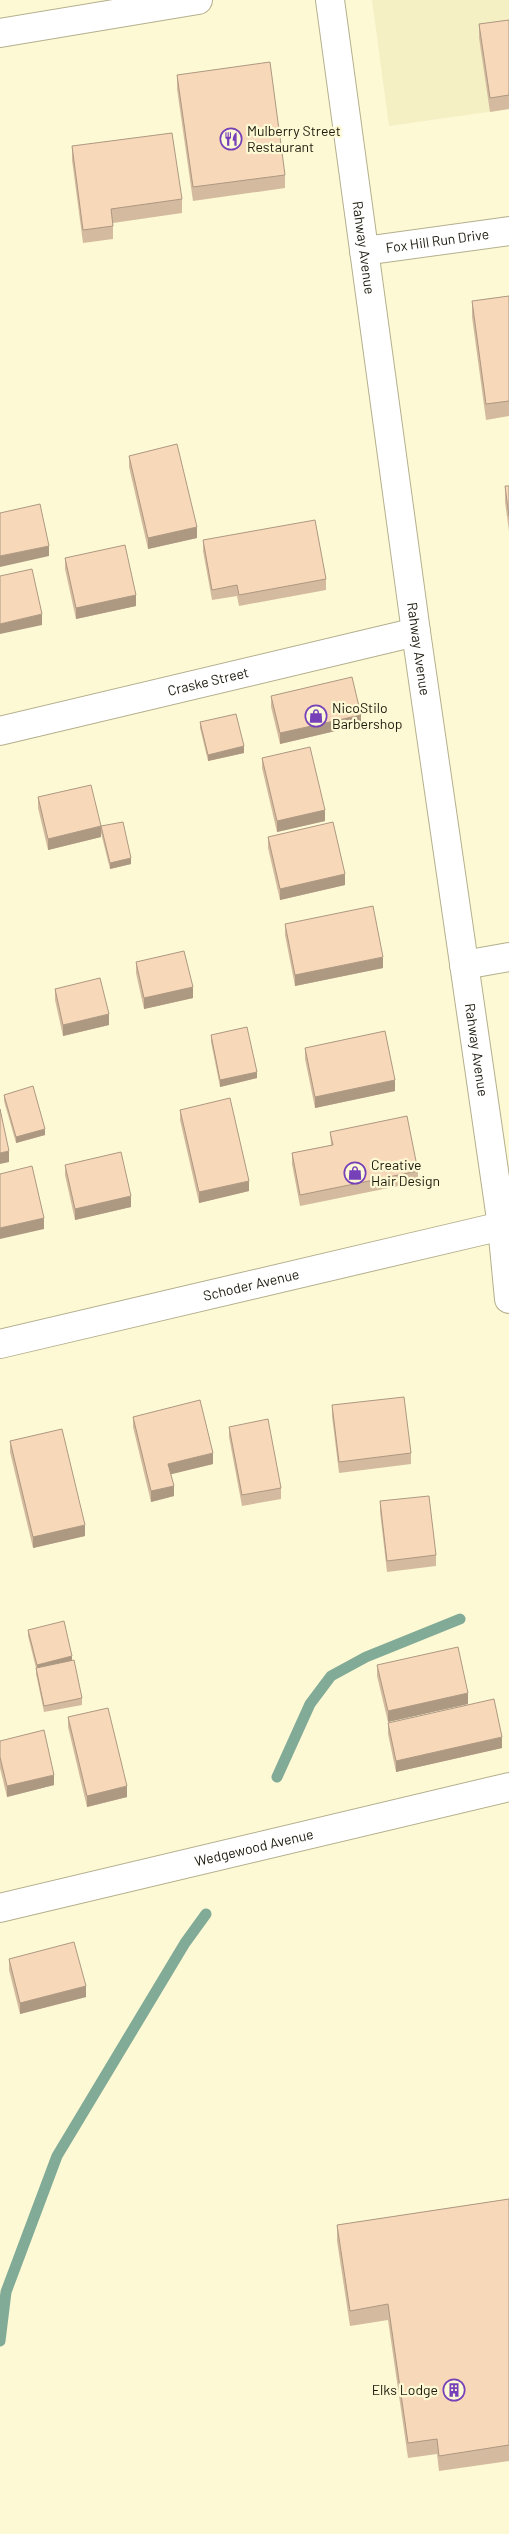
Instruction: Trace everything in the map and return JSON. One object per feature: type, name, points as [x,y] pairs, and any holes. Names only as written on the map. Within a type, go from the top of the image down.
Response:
[{"type":"street","points":[[0,33],[198,0]]},
{"type":"street","name":"Rahway Avenue","points":[[330,0],[416,632],[502,1226],[509,1299]]},
{"type":"street","name":"Fox Hill Run Drive","points":[[364,251],[509,230]]},
{"type":"street","name":"Craske Street","points":[[0,731],[416,632]]},
{"type":"street","points":[[464,965],[509,957]]},
{"type":"street","name":"Schoder Avenue","points":[[0,1344],[502,1226]]},
{"type":"street","name":"Wedgewood Avenue","points":[[0,1908],[509,1787]]},
{"type":"shaded area","points":[[372,0],[509,0],[509,109],[389,126]]},
{"type":"building","points":[[509,20],[509,95],[490,98],[479,24]]},
{"type":"building","name":"Mulberry Street Restaurant","points":[[270,62],[285,175],[193,187],[177,75]]},
{"type":"building","points":[[172,133],[182,199],[111,209],[113,226],[83,230],[72,146]]},
{"type":"building","points":[[509,296],[509,401],[486,404],[472,301]]},
{"type":"building","points":[[177,444],[197,527],[148,538],[129,456]]},
{"type":"building","points":[[505,486],[509,486],[509,516]]},
{"type":"building","points":[[40,504],[49,546],[0,556],[0,513]]},
{"type":"building","points":[[315,520],[326,579],[239,595],[237,585],[212,590],[203,540]]},
{"type":"building","points":[[125,545],[136,595],[76,608],[65,558]]},
{"type":"building","points":[[32,569],[42,614],[0,624],[0,576]]},
{"type":"building","name":"NicoStilo Barbershop","points":[[352,677],[361,715],[280,733],[271,696]]},
{"type":"building","points":[[236,714],[244,746],[208,755],[200,722]]},
{"type":"building","points":[[310,747],[325,810],[277,821],[262,758]]},
{"type":"building","points":[[91,785],[101,826],[48,839],[38,797]]},
{"type":"building","points":[[123,822],[131,858],[110,863],[101,826]]},
{"type":"building","points":[[333,822],[345,874],[280,889],[268,837]]},
{"type":"building","points":[[373,906],[383,957],[295,975],[285,924]]},
{"type":"building","points":[[184,951],[193,987],[144,998],[136,962]]},
{"type":"building","points":[[100,978],[109,1014],[63,1025],[55,989]]},
{"type":"building","points":[[247,1027],[257,1072],[220,1080],[211,1035]]},
{"type":"building","points":[[385,1031],[395,1080],[315,1097],[305,1048]]},
{"type":"building","points":[[33,1086],[45,1129],[16,1137],[4,1095]]},
{"type":"building","points":[[230,1098],[249,1181],[199,1192],[180,1110]]},
{"type":"building","points":[[0,1109],[9,1151],[0,1153]]},
{"type":"building","name":"Creative Hair Design","points":[[407,1116],[418,1171],[300,1195],[292,1153],[333,1145],[330,1132]]},
{"type":"building","points":[[121,1152],[131,1196],[75,1209],[65,1165]]},
{"type":"building","points":[[32,1166],[44,1218],[0,1228],[0,1174]]},
{"type":"building","points":[[404,1397],[411,1453],[339,1462],[332,1405]]},
{"type":"building","points":[[200,1400],[213,1453],[168,1464],[174,1486],[151,1491],[133,1417]]},
{"type":"building","points":[[268,1419],[281,1488],[242,1495],[229,1427]]},
{"type":"building","points":[[62,1429],[85,1525],[33,1537],[10,1441]]},
{"type":"building","points":[[429,1496],[436,1555],[387,1561],[380,1501]]},
{"type":"building","points":[[64,1621],[72,1656],[37,1665],[28,1630]]},
{"type":"building","points":[[458,1647],[468,1693],[388,1711],[377,1665]]},
{"type":"building","points":[[74,1660],[82,1698],[44,1706],[36,1668]]},
{"type":"building","points":[[494,1699],[502,1737],[396,1761],[388,1723]]},
{"type":"building","points":[[108,1708],[127,1786],[87,1796],[68,1717]]},
{"type":"building","points":[[44,1730],[54,1775],[7,1786],[0,1757],[0,1741]]},
{"type":"building","points":[[74,1942],[86,1986],[20,2003],[9,1959]]},
{"type":"building","name":"Elks Lodge","points":[[509,2199],[509,2445],[439,2456],[437,2439],[408,2443],[388,2304],[350,2311],[337,2225]]},
{"type":"waterway","points":[[277,1777],[310,1704],[331,1676],[366,1657],[460,1619]]},
{"type":"waterway","points":[[0,2341],[6,2292],[57,2156],[185,1943],[206,1914]]},
{"type":"place","name":"Mulberry Street Restaurant","points":[[231,139]]},
{"type":"place","name":"NicoStilo Barbershop","points":[[316,716]]},
{"type":"place","name":"Creative Hair Design","points":[[355,1173]]},
{"type":"place","name":"Elks Lodge","points":[[454,2390]]}]
